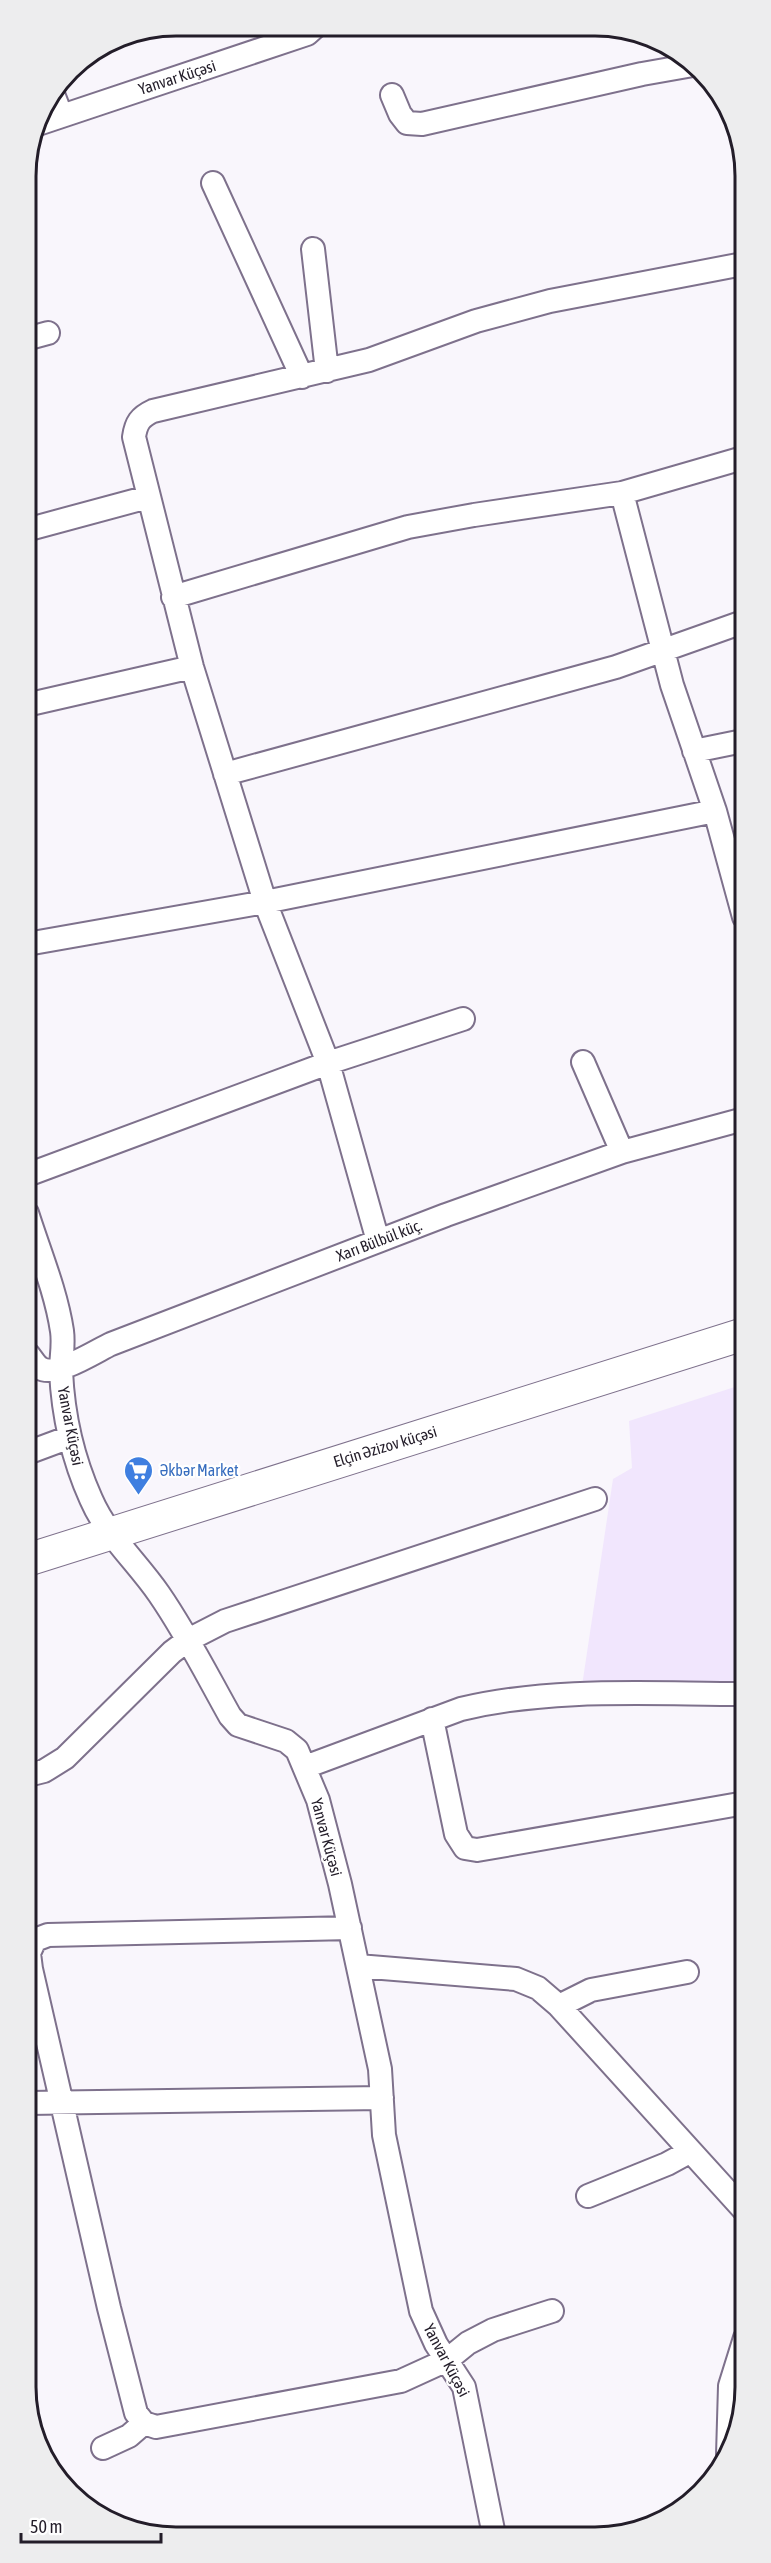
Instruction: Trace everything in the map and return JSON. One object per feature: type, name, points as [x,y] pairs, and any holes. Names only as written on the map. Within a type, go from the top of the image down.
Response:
[{"type":"street","name":"Yanvar Küçəsi","points":[[57,105],[300,36]]},
{"type":"street","points":[[392,95],[400,114],[407,123],[422,124],[682,67]]},
{"type":"street","points":[[213,183],[302,377]]},
{"type":"street","points":[[314,249],[327,371]]},
{"type":"street","points":[[378,1241],[328,1063],[265,902],[192,667],[134,437],[136,425],[142,416],[153,411],[369,360],[476,321],[550,301],[735,266]]},
{"type":"street","points":[[36,336],[48,333]]},
{"type":"street","points":[[173,597],[408,527],[474,515],[622,494],[735,460]]},
{"type":"street","points":[[622,494],[672,685],[715,811],[735,883]]},
{"type":"street","points":[[36,527],[148,497]]},
{"type":"street","points":[[225,774],[616,666],[735,625]]},
{"type":"street","points":[[36,703],[192,667]]},
{"type":"street","points":[[694,751],[735,743]]},
{"type":"street","points":[[36,942],[265,902],[715,811]]},
{"type":"street","points":[[36,1172],[328,1063],[463,1019]]},
{"type":"street","points":[[583,1062],[622,1152]]},
{"type":"street","name":"Xarı Bülbül küç.","points":[[61,1369],[111,1344],[378,1241],[622,1152],[735,1121]]},
{"type":"street","name":"Yanvar Küçəsi","points":[[36,1241],[58,1310],[63,1348],[61,1369],[70,1437],[91,1500],[109,1533],[159,1594],[188,1640],[230,1716],[238,1725],[286,1741],[297,1750],[318,1800],[350,1928],[380,2069],[384,2135],[421,2311],[429,2332],[460,2380],[469,2403],[492,2527]]},
{"type":"street","name":"Elçin Əzizov küçəsi","points":[[36,1557],[735,1337]]},
{"type":"street","points":[[36,1363],[40,1368],[61,1369]]},
{"type":"street","points":[[36,1450],[70,1437]]},
{"type":"street","points":[[36,1773],[44,1771],[65,1758],[172,1652],[188,1640],[225,1621],[595,1499]]},
{"type":"street","points":[[306,1767],[432,1719],[478,1705],[537,1695],[735,1694]]},
{"type":"street","points":[[432,1719],[456,1834],[465,1848],[477,1850],[735,1805]]},
{"type":"street","points":[[36,1940],[48,1935],[350,1928]]},
{"type":"street","points":[[358,1966],[516,1979],[538,1988],[559,2006],[735,2200]]},
{"type":"street","points":[[559,2006],[591,1990],[687,1972]]},
{"type":"street","points":[[36,1990],[125,2371],[136,2413],[144,2423],[156,2427],[401,2381],[447,2361],[468,2343],[493,2330],[552,2311]]},
{"type":"street","points":[[36,2103],[382,2098]]},
{"type":"street","points":[[588,2196],[667,2164],[689,2152]]},
{"type":"street","points":[[729,2429],[730,2386],[735,2370]]},
{"type":"street","points":[[103,2448],[129,2436],[144,2423]]},
{"type":"shaded area","points":[[735,1387],[735,1689],[582,1686],[613,1479],[632,1468],[629,1421]]},
{"type":"place","name":"Əkbər Market","points":[[139,1496]]}]
